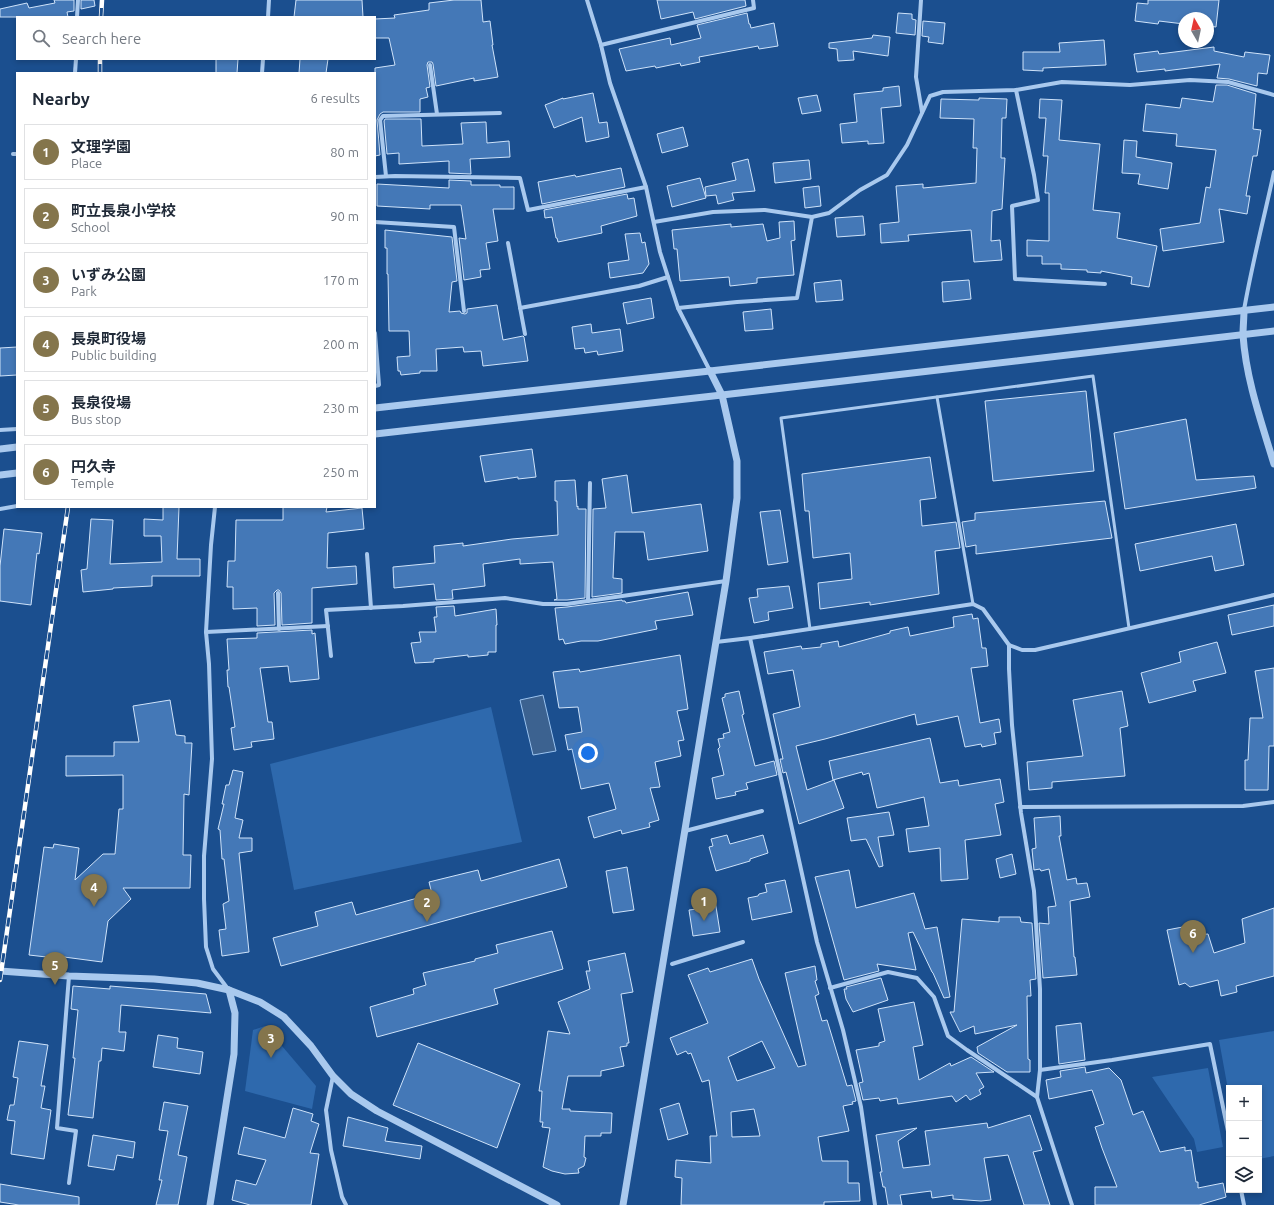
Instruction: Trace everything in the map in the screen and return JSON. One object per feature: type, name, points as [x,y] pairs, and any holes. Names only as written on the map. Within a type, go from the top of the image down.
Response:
[{"type":"street","points":[[77,16],[78,0]]},
{"type":"street","points":[[268,16],[269,0]]},
{"type":"street","points":[[587,0],[602,46],[610,83],[646,187],[660,252],[678,308],[722,396],[737,461],[737,498],[726,581],[623,1205]]},
{"type":"street","points":[[602,46],[754,8],[753,0]]},
{"type":"street","points":[[921,0],[916,77],[922,113]]},
{"type":"street","points":[[75,72],[76,60]]},
{"type":"street","points":[[262,72],[263,60]]},
{"type":"street","points":[[430,65],[437,114]]},
{"type":"street","points":[[654,222],[713,212],[765,210],[812,217],[828,213],[860,190],[887,174],[907,145],[930,96],[942,92],[1016,90],[1062,82],[1130,85],[1190,80],[1228,82],[1274,95]]},
{"type":"street","points":[[1016,90],[1038,200],[1012,206],[1015,279],[1105,284]]},
{"type":"street","points":[[386,176],[380,120],[384,116],[500,113]]},
{"type":"street","points":[[1274,172],[1265,217],[1250,274],[1244,310],[1243,334],[1254,398],[1274,464]]},
{"type":"street","points":[[376,178],[394,176],[520,178],[528,210],[646,187]]},
{"type":"street","points":[[678,308],[797,298],[812,217]]},
{"type":"street","points":[[376,222],[454,227],[464,311]]},
{"type":"street","points":[[508,244],[525,334]]},
{"type":"street","points":[[520,308],[639,286],[668,277]]},
{"type":"street","points":[[376,408],[1274,307]]},
{"type":"street","points":[[376,434],[722,396],[1274,331]]},
{"type":"street","points":[[376,346],[379,385],[376,386]]},
{"type":"street","points":[[0,430],[16,428]]},
{"type":"street","points":[[0,448],[16,447]]},
{"type":"street","points":[[0,475],[16,473]]},
{"type":"street","points":[[588,601],[590,483]]},
{"type":"street","points":[[0,509],[16,506]]},
{"type":"street","points":[[210,1205],[234,1054],[235,1013],[229,990],[213,969],[206,947],[204,856],[212,759],[209,664],[206,632],[211,545],[215,508]]},
{"type":"street","points":[[367,554],[371,608]]},
{"type":"street","points":[[330,656],[326,610],[505,598],[543,604],[566,604],[726,581]]},
{"type":"street","points":[[278,593],[279,629]]},
{"type":"street","points":[[715,642],[973,604],[983,609],[1009,645],[1022,650],[1035,650],[1274,595]]},
{"type":"street","points":[[206,632],[328,626]]},
{"type":"street","points":[[750,638],[817,942],[843,1030],[861,1107],[875,1205]]},
{"type":"street","points":[[1009,645],[1012,725],[1020,807],[1034,891],[1040,989],[1040,1070],[1036,1097],[1072,1205]]},
{"type":"street","points":[[1020,807],[1243,806],[1274,802]]},
{"type":"street","points":[[685,831],[762,811]]},
{"type":"street","points":[[672,964],[742,942]]},
{"type":"street","points":[[0,972],[154,979],[197,983],[229,990],[260,1002],[284,1017],[310,1046],[333,1076],[351,1094],[378,1111],[557,1205]]},
{"type":"street","points":[[830,988],[888,972],[917,978],[934,997],[948,1036],[1036,1097]]},
{"type":"street","points":[[69,976],[56,1128],[76,1131],[69,1183]]},
{"type":"street","points":[[1040,1070],[1210,1044],[1226,1121]]},
{"type":"street","points":[[333,1076],[326,1110],[331,1150],[342,1197],[346,1205]]},
{"type":"street","points":[[1241,1193],[1244,1205]]},
{"type":"lane","points":[[810,629],[781,418],[1093,376],[1129,628]]},
{"type":"lane","points":[[937,397],[973,604]]},
{"type":"shaded area","points":[[543,695],[556,751],[533,755],[520,700]]},
{"type":"shaded area","points":[[491,707],[522,842],[294,890],[270,764]]},
{"type":"shaded area","points":[[265,1026],[316,1086],[312,1109],[245,1091],[253,1030]]},
{"type":"shaded area","points":[[1274,1031],[1274,1156],[1262,1158],[1262,1085],[1227,1085],[1219,1040]]},
{"type":"shaded area","points":[[1208,1068],[1223,1147],[1197,1152],[1194,1139],[1152,1077]]},
{"type":"building","points":[[54,0],[74,0],[74,11],[67,12],[68,16],[0,17],[0,9],[27,3],[29,8],[55,3]]},
{"type":"building","points":[[81,0],[94,0],[95,6],[81,9]]},
{"type":"building","points":[[296,0],[362,0],[363,16],[294,16]]},
{"type":"building","points":[[454,0],[481,0],[483,22],[490,21],[492,45],[498,77],[474,81],[474,78],[436,86],[433,64],[432,62],[428,62],[427,65],[430,87],[426,88],[428,97],[420,99],[420,112],[383,112],[380,114],[377,120],[380,155],[376,156],[375,68],[395,65],[389,38],[376,38],[376,19],[395,18],[394,15],[429,10],[429,3]]},
{"type":"building","points":[[657,0],[745,0],[746,6],[695,19],[693,12],[661,19]]},
{"type":"building","points":[[1148,0],[1219,0],[1216,27],[1214,27],[1214,12],[1178,12],[1178,23],[1159,21],[1158,24],[1135,21],[1137,3],[1148,4]]},
{"type":"building","points":[[747,13],[751,28],[774,23],[778,46],[759,49],[758,46],[699,57],[700,62],[681,66],[680,63],[656,68],[655,66],[626,71],[619,49],[670,38],[671,45],[701,38],[697,25]]},
{"type":"building","points":[[898,13],[912,14],[912,19],[916,20],[915,35],[896,33]]},
{"type":"building","points":[[923,21],[945,23],[943,44],[928,42],[929,37],[922,36]]},
{"type":"building","points":[[873,35],[890,37],[888,56],[853,51],[854,60],[838,61],[837,49],[829,48],[829,43],[872,38]]},
{"type":"building","points":[[1104,40],[1106,65],[1043,68],[1043,71],[1023,70],[1023,52],[1060,52],[1059,43]]},
{"type":"building","points":[[1214,48],[1214,51],[1244,57],[1245,52],[1270,55],[1267,74],[1258,73],[1257,86],[1229,79],[1217,78],[1220,64],[1165,71],[1165,69],[1137,72],[1134,54],[1158,51],[1159,54]]},
{"type":"building","points":[[216,60],[238,60],[237,72],[216,72]]},
{"type":"building","points":[[300,60],[328,60],[326,72],[299,72]]},
{"type":"building","points":[[1216,85],[1227,85],[1256,94],[1253,129],[1261,130],[1257,156],[1253,156],[1246,196],[1250,196],[1247,214],[1219,209],[1224,242],[1163,251],[1160,229],[1200,223],[1206,187],[1210,188],[1216,150],[1176,146],[1177,134],[1143,131],[1146,104],[1180,108],[1182,98],[1213,102]]},
{"type":"building","points":[[899,86],[901,106],[881,108],[884,143],[868,144],[868,141],[842,143],[840,124],[857,122],[854,94],[883,91],[883,88]]},
{"type":"building","points":[[593,93],[599,123],[607,122],[609,137],[586,142],[582,117],[554,128],[545,105],[563,98]]},
{"type":"building","points":[[817,95],[821,111],[802,114],[798,98]]},
{"type":"building","points":[[979,98],[1007,99],[1006,118],[1002,118],[1001,158],[1005,158],[1002,209],[992,211],[991,241],[1000,240],[1002,260],[974,262],[971,230],[908,235],[909,241],[881,243],[880,224],[899,222],[896,186],[923,184],[923,188],[976,183],[977,148],[973,148],[974,119],[940,118],[941,99],[979,100]]},
{"type":"building","points":[[1040,99],[1062,100],[1059,140],[1100,144],[1093,210],[1120,213],[1117,238],[1157,246],[1149,287],[1131,284],[1132,277],[1101,271],[1101,273],[1087,272],[1087,270],[1061,269],[1061,264],[1042,264],[1042,256],[1027,256],[1027,240],[1049,241],[1049,193],[1045,193],[1048,156],[1043,156],[1046,118],[1039,118]]},
{"type":"building","points":[[385,119],[421,119],[422,146],[463,144],[461,123],[486,122],[487,143],[509,141],[510,157],[470,159],[471,174],[449,173],[449,161],[399,164],[399,153],[387,154]]},
{"type":"building","points":[[683,127],[688,146],[662,153],[657,134]]},
{"type":"building","points":[[1124,140],[1137,141],[1136,157],[1172,163],[1168,189],[1138,184],[1140,174],[1122,173]]},
{"type":"building","points":[[748,159],[755,191],[732,193],[734,200],[718,204],[716,195],[706,196],[705,187],[736,180],[732,163]]},
{"type":"building","points":[[809,160],[811,179],[775,183],[773,163]]},
{"type":"building","points":[[621,168],[625,187],[542,204],[538,182],[575,175],[576,177]]},
{"type":"building","points":[[700,178],[706,198],[672,207],[667,186]]},
{"type":"building","points":[[449,180],[471,181],[471,185],[500,185],[500,187],[514,187],[514,209],[493,209],[498,241],[486,243],[490,269],[480,270],[481,277],[464,280],[459,238],[466,239],[461,205],[430,205],[430,209],[377,206],[377,184],[449,188]]},
{"type":"building","points":[[819,186],[821,206],[805,208],[803,188]]},
{"type":"building","points":[[627,194],[628,199],[634,198],[637,216],[601,226],[602,233],[558,242],[552,217],[545,218],[544,210]]},
{"type":"building","points":[[863,216],[865,235],[837,237],[835,218]]},
{"type":"building","points":[[794,221],[795,240],[791,241],[794,275],[757,278],[757,283],[730,286],[729,277],[680,281],[677,249],[674,249],[672,230],[731,224],[731,227],[763,224],[767,241],[780,238],[779,222]]},
{"type":"building","points":[[385,230],[452,237],[457,281],[452,282],[449,312],[460,311],[461,313],[465,314],[467,313],[467,309],[497,305],[503,340],[523,336],[528,361],[483,366],[481,351],[464,352],[463,347],[436,349],[437,371],[420,371],[420,373],[401,375],[400,371],[398,371],[397,357],[410,356],[409,331],[389,331],[387,248],[385,248]]},
{"type":"building","points":[[640,233],[642,243],[645,242],[649,264],[643,273],[610,278],[608,263],[629,260],[625,234]]},
{"type":"building","points":[[841,280],[843,300],[816,302],[814,283]]},
{"type":"building","points":[[969,280],[971,299],[943,302],[942,282]]},
{"type":"building","points":[[651,298],[654,318],[627,324],[623,303]]},
{"type":"building","points":[[771,309],[773,329],[745,331],[743,312]]},
{"type":"building","points":[[591,324],[592,333],[620,329],[623,351],[598,355],[597,351],[585,353],[584,348],[575,349],[572,327]]},
{"type":"building","points":[[16,347],[16,375],[0,376],[0,348]]},
{"type":"building","points":[[1086,391],[1094,471],[993,481],[985,401]]},
{"type":"building","points":[[1186,419],[1196,480],[1254,476],[1256,488],[1125,509],[1114,433]]},
{"type":"building","points":[[532,449],[536,477],[518,479],[518,477],[485,482],[480,456]]},
{"type":"building","points":[[930,457],[936,498],[920,500],[922,526],[956,522],[960,548],[935,551],[939,594],[870,605],[870,602],[820,609],[818,583],[852,579],[850,553],[813,558],[809,511],[805,511],[802,474]]},
{"type":"building","points":[[627,475],[632,513],[701,504],[708,551],[648,560],[644,532],[615,532],[613,578],[622,579],[622,593],[592,597],[593,509],[606,508],[602,479]]},
{"type":"building","points":[[575,480],[577,507],[578,506],[578,509],[586,509],[585,598],[554,600],[557,599],[553,562],[520,564],[520,559],[483,564],[485,586],[452,590],[453,599],[436,600],[434,584],[394,588],[393,567],[435,563],[434,546],[463,543],[463,546],[512,539],[558,535],[555,481]]},
{"type":"building","points":[[1105,501],[1112,538],[976,554],[976,545],[966,547],[962,522],[975,520],[975,513]]},
{"type":"building","points":[[163,508],[179,508],[177,559],[200,559],[200,576],[152,576],[152,586],[113,588],[83,592],[81,570],[87,569],[91,519],[113,520],[110,564],[162,562],[161,536],[144,536],[144,519],[163,520]]},
{"type":"building","points":[[283,508],[327,508],[326,512],[362,508],[364,529],[328,533],[327,568],[356,566],[357,584],[312,588],[312,623],[282,625],[281,593],[277,590],[274,593],[275,625],[257,626],[257,608],[233,609],[233,587],[227,587],[228,561],[235,561],[236,520],[283,520]]},
{"type":"building","points":[[780,510],[788,562],[768,565],[760,512]]},
{"type":"building","points":[[1236,524],[1244,565],[1215,571],[1212,556],[1140,571],[1135,544]]},
{"type":"building","points":[[4,529],[42,533],[39,554],[37,553],[31,605],[0,601],[0,566]]},
{"type":"building","points":[[789,586],[793,608],[768,612],[769,620],[754,623],[749,598],[758,597],[757,589]]},
{"type":"building","points":[[688,592],[693,615],[655,621],[657,629],[598,641],[581,641],[565,644],[563,639],[559,640],[555,608],[622,600],[626,603]]},
{"type":"building","points":[[1274,605],[1274,626],[1232,635],[1228,615]]},
{"type":"building","points":[[454,606],[455,616],[496,609],[496,652],[488,652],[488,655],[468,657],[468,655],[434,659],[434,662],[415,663],[411,643],[421,642],[419,632],[436,632],[434,617],[437,617],[436,607]]},
{"type":"building","points":[[972,614],[973,619],[978,618],[982,648],[986,648],[988,666],[971,668],[980,723],[999,719],[1001,732],[994,733],[996,744],[982,747],[981,744],[965,747],[958,716],[917,725],[915,714],[796,746],[807,790],[834,780],[844,808],[799,824],[786,772],[783,773],[780,759],[783,759],[773,714],[800,707],[793,670],[768,674],[764,652],[801,646],[802,649],[821,647],[821,644],[838,641],[839,647],[908,627],[910,636],[954,627],[953,617]]},
{"type":"building","points":[[312,630],[312,634],[315,633],[319,679],[290,682],[288,666],[260,668],[268,722],[272,722],[274,739],[251,742],[252,747],[234,750],[231,728],[235,727],[228,687],[227,670],[229,670],[227,639],[257,638],[257,633]]},
{"type":"building","points":[[1217,642],[1226,673],[1193,681],[1196,691],[1149,703],[1141,673],[1181,662],[1179,652]]},
{"type":"building","points":[[680,655],[688,709],[677,711],[684,740],[678,741],[681,756],[655,762],[660,787],[650,788],[659,820],[649,823],[650,827],[622,834],[621,830],[594,838],[588,817],[616,809],[609,783],[581,789],[572,749],[568,750],[565,735],[582,732],[578,707],[559,708],[553,672],[579,669],[580,672]]},
{"type":"building","points":[[1274,668],[1274,746],[1269,746],[1268,790],[1245,790],[1245,760],[1248,760],[1250,718],[1263,718],[1255,671]]},
{"type":"building","points":[[739,691],[744,714],[742,715],[755,766],[774,761],[777,775],[746,783],[748,789],[735,792],[736,795],[716,799],[712,778],[724,775],[718,749],[720,747],[718,739],[724,738],[723,734],[730,732],[722,698],[725,697],[725,694]]},
{"type":"building","points":[[1122,691],[1128,726],[1120,728],[1125,776],[1052,782],[1052,788],[1029,790],[1027,762],[1083,756],[1073,700]]},
{"type":"building","points":[[170,700],[176,735],[185,736],[185,743],[192,743],[189,795],[184,794],[183,855],[191,855],[190,888],[123,888],[131,899],[108,921],[102,962],[64,957],[64,959],[29,955],[44,847],[53,848],[54,844],[79,848],[75,880],[103,854],[115,854],[119,809],[123,809],[123,775],[66,776],[66,756],[114,756],[114,742],[139,742],[133,706]]},
{"type":"building","points":[[930,738],[940,783],[958,780],[959,786],[1000,779],[1004,802],[995,804],[1001,835],[965,840],[968,879],[941,881],[940,848],[909,852],[906,829],[929,826],[924,797],[877,808],[869,773],[863,775],[862,772],[833,780],[829,761]]},
{"type":"building","points":[[233,770],[243,772],[235,818],[243,820],[239,838],[252,838],[252,851],[239,853],[249,952],[222,956],[219,930],[226,929],[223,904],[229,901],[224,859],[222,859],[220,830],[218,829],[224,804],[222,804],[226,785],[229,785]]},
{"type":"building","points":[[889,812],[894,835],[878,837],[883,866],[879,867],[866,839],[851,841],[847,818]]},
{"type":"building","points":[[1060,816],[1061,836],[1059,836],[1067,880],[1076,878],[1077,884],[1087,883],[1090,897],[1070,901],[1074,957],[1077,975],[1043,978],[1039,923],[1049,924],[1048,907],[1056,906],[1049,869],[1041,871],[1040,869],[1034,870],[1032,849],[1036,848],[1034,818]]},
{"type":"building","points":[[727,835],[730,844],[763,835],[768,853],[750,859],[750,861],[716,871],[709,847],[713,846],[711,839]]},
{"type":"building","points":[[1012,854],[1016,874],[1000,878],[996,859]]},
{"type":"building","points":[[559,859],[567,887],[281,966],[273,938],[318,926],[315,912],[352,902],[356,915],[432,894],[429,882],[478,870],[481,881]]},
{"type":"building","points":[[627,867],[634,910],[613,913],[606,871]]},
{"type":"building","points":[[849,870],[856,908],[914,893],[925,929],[937,927],[950,997],[944,998],[913,932],[908,933],[916,970],[877,964],[879,971],[844,980],[815,877]]},
{"type":"building","points":[[785,880],[792,912],[752,920],[748,898],[767,892],[765,884]]},
{"type":"building","points":[[714,894],[720,932],[693,936],[689,910],[697,909],[694,898]]},
{"type":"building","points":[[1274,908],[1274,976],[1236,986],[1237,992],[1221,996],[1218,980],[1190,987],[1185,983],[1179,985],[1167,930],[1193,925],[1195,935],[1208,934],[1214,953],[1245,943],[1242,919]]},
{"type":"building","points":[[999,917],[1020,917],[1021,922],[1032,923],[1036,979],[1030,980],[1031,996],[1027,996],[1028,1059],[1030,1060],[1030,1072],[1007,1072],[978,1053],[977,1047],[1017,1025],[975,1034],[974,1026],[960,1032],[950,1012],[954,1012],[962,919],[999,922]]},
{"type":"building","points":[[552,931],[563,969],[494,989],[498,1004],[377,1037],[370,1007],[414,994],[413,989],[426,985],[423,973],[475,961],[475,959],[498,953],[496,945]]},
{"type":"building","points":[[625,953],[633,992],[621,994],[629,1043],[627,1043],[627,1046],[620,1047],[624,1066],[601,1071],[601,1076],[568,1076],[562,1109],[570,1109],[570,1111],[612,1113],[611,1133],[601,1133],[601,1136],[585,1136],[584,1157],[586,1158],[584,1166],[578,1169],[579,1173],[565,1174],[552,1171],[543,1167],[550,1128],[542,1127],[543,1122],[540,1122],[542,1091],[539,1091],[548,1031],[570,1034],[558,1002],[590,989],[586,971],[590,971],[588,961]]},
{"type":"building","points":[[752,959],[759,979],[798,1067],[806,1065],[785,973],[815,966],[817,980],[815,981],[819,994],[815,996],[822,1021],[827,1020],[847,1086],[852,1085],[856,1101],[852,1102],[853,1104],[843,1106],[849,1131],[818,1137],[822,1161],[848,1161],[848,1183],[859,1183],[860,1201],[824,1202],[824,1205],[681,1205],[682,1178],[675,1177],[676,1160],[711,1163],[710,1136],[717,1136],[709,1080],[702,1082],[691,1053],[688,1054],[686,1051],[677,1055],[670,1038],[708,1023],[688,975],[708,968],[710,972]],"holes":[[[762,1041],[775,1068],[737,1081],[728,1057]],[[754,1109],[760,1136],[732,1137],[731,1112]]]},
{"type":"building","points":[[881,978],[888,1000],[853,1012],[846,999],[844,989],[847,989],[846,987]]},
{"type":"building","points":[[73,986],[110,989],[110,986],[206,994],[211,1013],[121,1005],[119,1032],[126,1032],[124,1051],[102,1048],[101,1061],[99,1061],[93,1118],[68,1115],[75,1058],[73,1058],[78,1010],[71,1009]]},
{"type":"building","points":[[914,1002],[923,1045],[913,1047],[919,1080],[950,1063],[951,1066],[971,1057],[994,1072],[976,1073],[984,1087],[979,1090],[981,1094],[970,1100],[966,1095],[956,1102],[952,1096],[898,1104],[897,1098],[880,1101],[879,1098],[863,1100],[859,1083],[863,1082],[856,1050],[879,1046],[879,1043],[885,1041],[878,1009]]},
{"type":"building","points":[[1081,1023],[1085,1060],[1059,1064],[1056,1026]]},
{"type":"building","points":[[158,1035],[178,1038],[177,1048],[203,1052],[200,1074],[153,1067]]},
{"type":"building","points":[[19,1041],[48,1045],[41,1086],[45,1086],[41,1108],[51,1110],[44,1159],[11,1154],[15,1121],[7,1120],[10,1105],[14,1105],[18,1078],[13,1077]]},
{"type":"building","points":[[418,1043],[520,1084],[497,1148],[393,1105]]},
{"type":"building","points":[[1085,1067],[1086,1073],[1109,1068],[1121,1080],[1133,1115],[1143,1111],[1160,1152],[1185,1147],[1185,1151],[1191,1150],[1198,1188],[1223,1183],[1226,1197],[1199,1205],[1095,1205],[1095,1187],[1117,1187],[1095,1127],[1104,1124],[1092,1090],[1049,1099],[1046,1080],[1061,1077],[1060,1071]]},
{"type":"building","points":[[164,1102],[188,1106],[178,1155],[187,1157],[178,1205],[156,1205],[162,1180],[159,1180],[168,1131],[159,1130]]},
{"type":"building","points":[[679,1103],[688,1134],[668,1140],[660,1109]]},
{"type":"building","points":[[293,1108],[313,1114],[311,1121],[319,1124],[310,1153],[319,1154],[311,1205],[250,1205],[232,1200],[236,1180],[256,1185],[266,1160],[238,1154],[244,1127],[285,1138]]},
{"type":"building","points":[[1030,1115],[1042,1150],[1033,1152],[1050,1205],[1024,1205],[1008,1155],[984,1158],[991,1200],[981,1201],[953,1199],[953,1195],[932,1198],[931,1191],[900,1195],[902,1205],[888,1205],[885,1187],[883,1187],[880,1172],[882,1172],[876,1135],[917,1128],[898,1141],[903,1168],[930,1165],[925,1131],[987,1123],[988,1128]]},
{"type":"building","points":[[348,1117],[388,1128],[385,1141],[422,1146],[420,1159],[343,1146]]},
{"type":"building","points":[[93,1135],[135,1142],[133,1158],[117,1155],[114,1170],[88,1166]]},
{"type":"building","points":[[0,1184],[79,1197],[79,1205],[19,1205],[0,1202]]},
{"type":"railway","points":[[101,16],[102,0]]},
{"type":"railway","points":[[100,60],[100,72]]},
{"type":"railway","points":[[0,980],[68,508]]},
{"type":"place","name":"長泉町役場","points":[[94,907]]},
{"type":"place","name":"文理学園","points":[[704,921]]},
{"type":"place","name":"町立長泉小学校","points":[[427,922]]},
{"type":"place","name":"円久寺","points":[[1193,953]]},
{"type":"place","name":"長泉役場","points":[[55,985]]},
{"type":"place","name":"いずみ公園","points":[[271,1058]]}]
